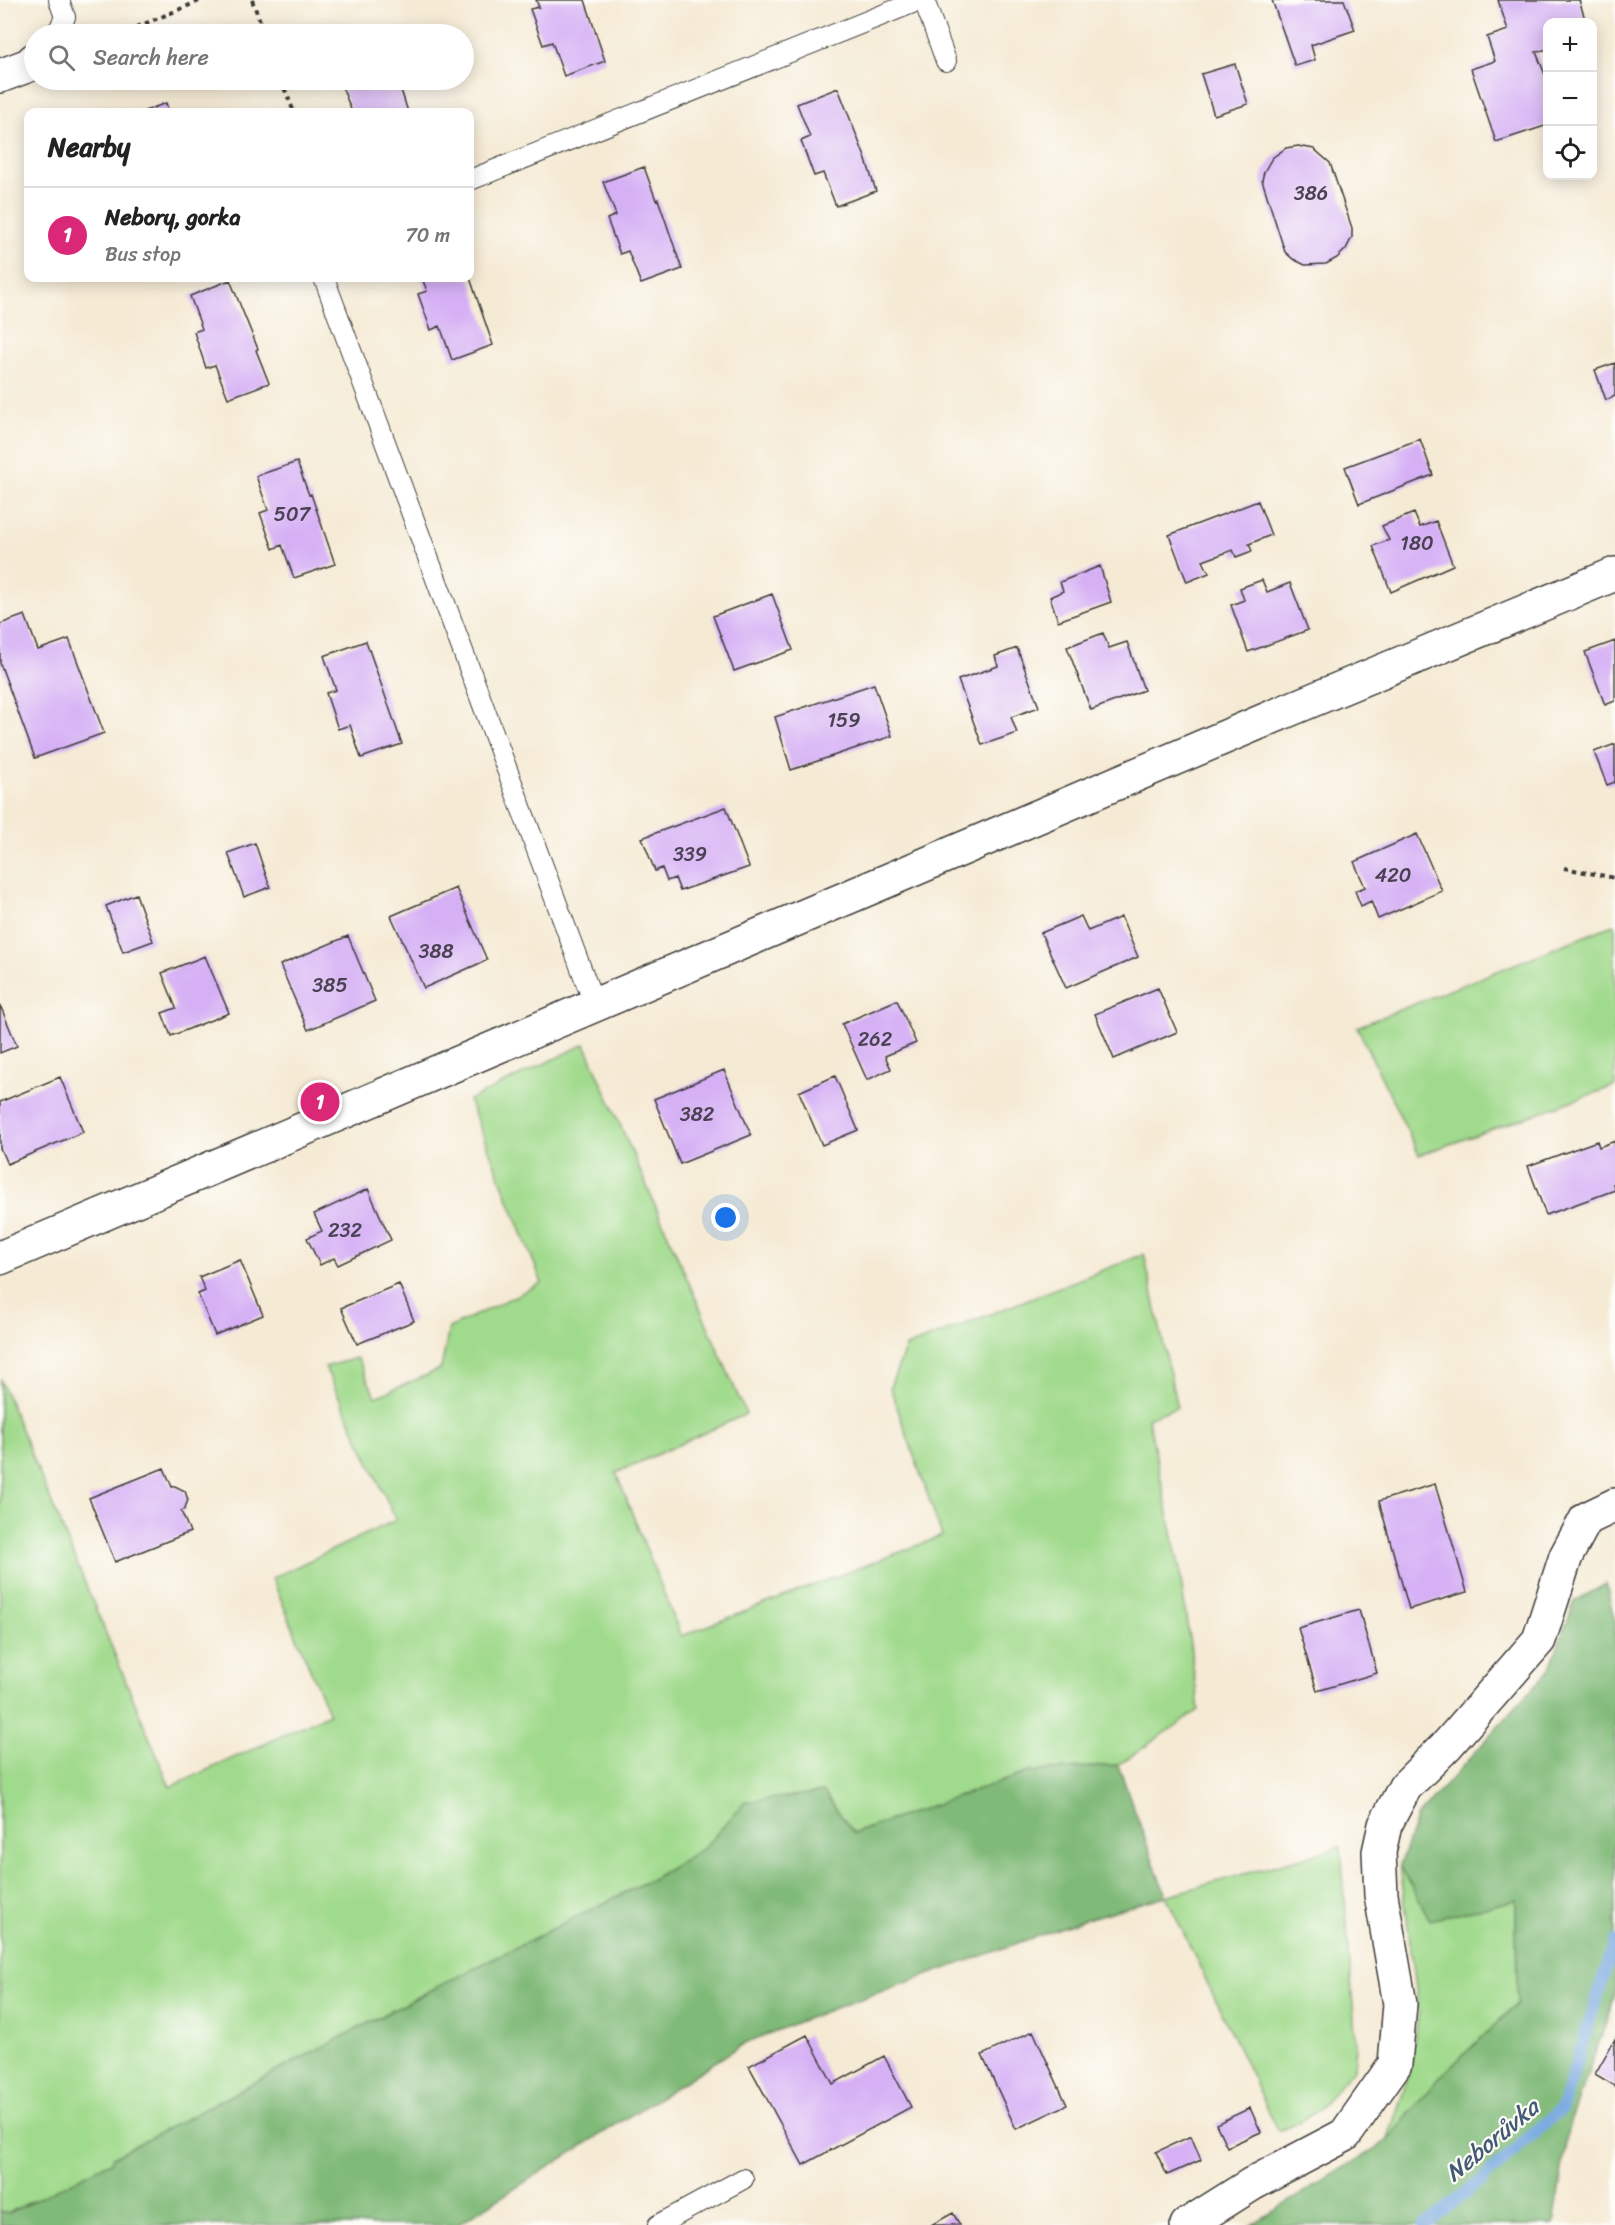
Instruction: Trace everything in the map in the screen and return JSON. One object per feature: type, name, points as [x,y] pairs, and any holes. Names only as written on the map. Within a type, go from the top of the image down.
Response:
[{"type":"street","points":[[0,76],[24,67]]},
{"type":"street","points":[[0,1258],[1291,709],[1615,574]]},
{"type":"street","points":[[1187,2225],[1252,2184],[1345,2134],[1395,2064],[1400,2004],[1381,1894],[1379,1852],[1385,1825],[1405,1787],[1455,1736],[1539,1640],[1566,1556],[1586,1519],[1615,1504]]},
{"type":"lane","points":[[59,0],[65,17],[62,24]]},
{"type":"lane","points":[[474,178],[920,0]]},
{"type":"lane","points":[[924,0],[945,62]]},
{"type":"lane","points":[[325,282],[595,1006]]},
{"type":"lane","points":[[658,2225],[743,2179]]},
{"type":"path","points":[[144,24],[202,0]]},
{"type":"path","points":[[252,0],[261,24]]},
{"type":"path","points":[[285,90],[292,108]]},
{"type":"path","points":[[1564,868],[1615,878]]},
{"type":"green space","points":[[1615,924],[1615,1086],[1419,1155],[1357,1027]]},
{"type":"green space","points":[[585,1044],[746,1414],[616,1473],[681,1636],[942,1536],[890,1387],[906,1347],[1144,1254],[1177,1407],[1148,1418],[1179,1566],[1199,1710],[1118,1765],[1029,1772],[854,1833],[745,1802],[704,1848],[652,1879],[437,1987],[113,2157],[112,2162],[8,2213],[0,2211],[0,1379],[170,1787],[329,1714],[272,1578],[396,1520],[325,1367],[357,1358],[376,1397],[441,1369],[449,1328],[542,1283],[469,1100]]},
{"type":"green space","points":[[1606,1584],[1615,1623],[1615,1998],[1568,2128],[1554,2225],[1251,2225],[1387,2141],[1437,2080],[1517,2004],[1516,1900],[1430,1920],[1400,1865],[1416,1818],[1549,1670],[1575,1601]]},
{"type":"green space","points":[[1118,1765],[1166,1896],[1083,1920],[821,2013],[745,2043],[457,2225],[0,2225],[0,2211],[9,2213],[111,2162],[113,2157],[437,1987],[652,1879],[704,1848],[745,1802],[823,1792],[854,1833],[1029,1772]]},
{"type":"green space","points":[[1341,1847],[1356,2046],[1354,2068],[1319,2110],[1294,2125],[1278,2131],[1166,1896]]},
{"type":"green space","points":[[1400,1865],[1430,1920],[1516,1899],[1517,2004],[1437,2080],[1387,2141],[1408,2077],[1419,2012]]},
{"type":"building","points":[[536,0],[585,0],[605,61],[564,76],[552,42],[543,45],[530,9],[539,7]]},
{"type":"building","points":[[1272,0],[1344,0],[1355,30],[1311,45],[1315,60],[1295,66]]},
{"type":"building","points":[[1498,0],[1579,0],[1585,18],[1543,18],[1543,50],[1536,52],[1543,70],[1543,127],[1496,142],[1471,69],[1495,61],[1487,37],[1508,30]]},
{"type":"building","points":[[1235,64],[1248,104],[1214,115],[1201,74]]},
{"type":"building","points":[[838,88],[876,191],[836,206],[823,173],[814,176],[801,141],[810,137],[797,104]]},
{"type":"building","points":[[343,90],[401,90],[407,108],[350,108]]},
{"type":"building","points":[[166,103],[168,108],[153,108]]},
{"type":"building","points":[[1298,146],[1314,149],[1330,163],[1352,228],[1352,237],[1346,249],[1326,264],[1305,265],[1285,252],[1262,180],[1272,158],[1286,148]]},
{"type":"building","points":[[644,167],[656,200],[658,199],[682,269],[641,284],[628,251],[620,254],[607,219],[616,215],[603,182]]},
{"type":"building","points":[[225,282],[231,282],[269,383],[228,398],[215,365],[206,368],[194,332],[202,329],[190,296]]},
{"type":"building","points":[[424,282],[471,282],[493,345],[452,360],[440,326],[431,330],[418,294],[427,291]]},
{"type":"building","points":[[1615,363],[1615,396],[1606,400],[1595,370]]},
{"type":"building","points":[[1420,439],[1433,475],[1359,504],[1345,467]]},
{"type":"building","points":[[297,462],[309,495],[311,494],[335,564],[294,578],[282,545],[273,549],[260,513],[268,510],[256,476]]},
{"type":"building","points":[[1258,501],[1271,535],[1249,544],[1252,551],[1236,557],[1233,550],[1203,561],[1209,573],[1187,582],[1169,535]]},
{"type":"building","points":[[1414,513],[1420,527],[1436,521],[1453,565],[1391,592],[1373,546],[1389,540],[1382,526]]},
{"type":"building","points":[[1100,566],[1111,602],[1058,621],[1050,597],[1063,591],[1060,582]]},
{"type":"building","points":[[1262,580],[1267,592],[1290,583],[1308,630],[1248,652],[1231,605],[1244,600],[1240,588]]},
{"type":"building","points":[[772,594],[793,650],[734,671],[713,616]]},
{"type":"building","points":[[25,615],[38,650],[69,639],[104,733],[35,758],[0,663],[0,624]]},
{"type":"building","points":[[1103,633],[1109,648],[1127,642],[1144,690],[1091,710],[1067,647]]},
{"type":"building","points":[[366,641],[402,744],[361,758],[350,725],[338,729],[326,693],[336,690],[324,656]]},
{"type":"building","points":[[1615,641],[1615,701],[1605,705],[1585,652]]},
{"type":"building","points":[[1017,648],[1039,707],[1011,717],[1017,733],[982,745],[958,680],[998,666],[995,656]]},
{"type":"building","points":[[874,684],[892,736],[791,770],[775,717]]},
{"type":"building","points":[[1615,744],[1615,782],[1607,785],[1594,752]]},
{"type":"building","points":[[726,807],[749,867],[680,891],[675,878],[667,881],[662,868],[655,871],[642,838]]},
{"type":"building","points":[[1417,834],[1442,891],[1378,919],[1371,901],[1361,906],[1355,891],[1365,887],[1354,862]]},
{"type":"building","points":[[255,843],[270,887],[244,897],[228,853]]},
{"type":"building","points":[[456,888],[487,960],[424,988],[391,916]]},
{"type":"building","points":[[136,894],[153,941],[123,952],[106,906]]},
{"type":"building","points":[[1081,916],[1088,931],[1121,917],[1138,957],[1066,988],[1041,933]]},
{"type":"building","points":[[348,936],[375,1001],[308,1030],[280,965]]},
{"type":"building","points":[[205,956],[229,1013],[171,1036],[162,1013],[176,1008],[162,973]]},
{"type":"building","points":[[1158,988],[1177,1032],[1114,1059],[1095,1014]]},
{"type":"building","points":[[897,1000],[916,1043],[885,1056],[891,1069],[867,1080],[842,1024]]},
{"type":"building","points":[[0,1005],[17,1046],[0,1053]]},
{"type":"building","points":[[724,1070],[751,1135],[680,1164],[654,1099]]},
{"type":"building","points":[[835,1076],[858,1130],[822,1145],[799,1092]]},
{"type":"building","points":[[60,1077],[83,1132],[7,1164],[0,1148],[0,1102]]},
{"type":"building","points":[[1597,1141],[1599,1147],[1615,1141],[1615,1184],[1613,1184],[1615,1190],[1546,1215],[1528,1166]]},
{"type":"building","points":[[368,1189],[391,1240],[338,1265],[334,1258],[320,1265],[307,1238],[322,1231],[314,1214]]},
{"type":"building","points":[[240,1260],[263,1315],[215,1335],[198,1294],[205,1291],[199,1277]]},
{"type":"building","points":[[399,1284],[414,1321],[357,1344],[341,1308]]},
{"type":"building","points":[[164,1468],[172,1487],[175,1486],[185,1491],[188,1500],[184,1510],[181,1511],[190,1532],[115,1562],[89,1498]]},
{"type":"building","points":[[1435,1484],[1467,1592],[1409,1609],[1379,1501]]},
{"type":"building","points":[[1359,1610],[1377,1673],[1317,1691],[1298,1628]]},
{"type":"building","points":[[1033,2031],[1067,2105],[1016,2129],[982,2055]]},
{"type":"building","points":[[807,2035],[833,2084],[884,2056],[911,2107],[803,2165],[749,2066]]},
{"type":"building","points":[[1615,2039],[1615,2086],[1595,2074]]},
{"type":"building","points":[[1250,2108],[1261,2132],[1227,2147],[1216,2124]]},
{"type":"building","points":[[1191,2136],[1201,2160],[1167,2175],[1156,2152]]},
{"type":"building","points":[[953,2213],[960,2225],[931,2225]]},
{"type":"waterway","name":"Neborůvka","points":[[1425,2225],[1483,2179],[1562,2108],[1615,1941]]},
{"type":"place","name":"Nebory, gorka","points":[[320,1102]]}]
